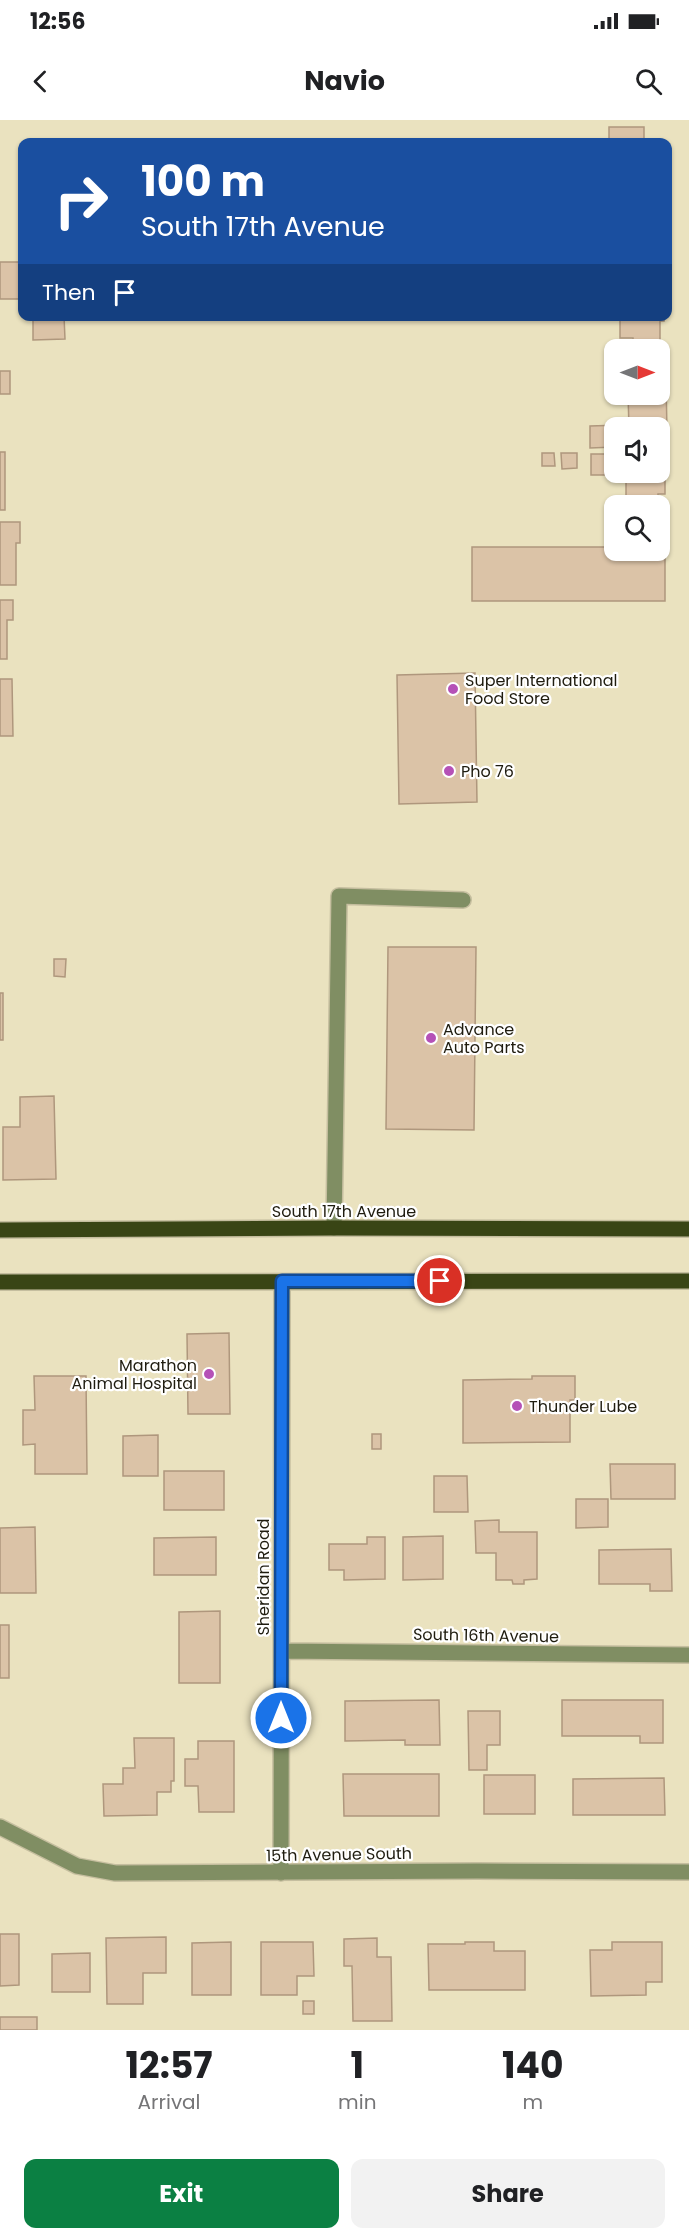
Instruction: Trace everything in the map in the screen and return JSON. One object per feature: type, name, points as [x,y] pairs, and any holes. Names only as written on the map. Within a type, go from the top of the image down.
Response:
[{"type":"main road","name":"South 17th Avenue","points":[[0,1230],[689,1229]]},
{"type":"main road","points":[[0,1282],[689,1281]]},
{"type":"street","points":[[334,1228],[339,896],[463,900]]},
{"type":"street","name":"Sheridan Road","points":[[281,1873],[282,1281]]},
{"type":"street","name":"South 16th Avenue","points":[[282,1651],[689,1655]]},
{"type":"street","name":"15th Avenue South","points":[[0,1827],[63,1860],[96,1871],[116,1873],[689,1872]]},
{"type":"building","points":[[609,127],[644,127],[644,138],[609,138]]},
{"type":"building","points":[[0,262],[18,262],[18,299],[0,299]]},
{"type":"building","points":[[33,321],[64,321],[65,339],[33,340]]},
{"type":"building","points":[[620,321],[660,321],[660,339],[620,338]]},
{"type":"building","points":[[0,371],[10,371],[10,394],[0,394]]},
{"type":"building","points":[[628,405],[666,405],[667,417],[629,417]]},
{"type":"building","points":[[590,426],[604,426],[604,447],[590,448]]},
{"type":"building","points":[[0,452],[5,452],[5,510],[0,510]]},
{"type":"building","points":[[542,453],[554,453],[555,466],[542,466]]},
{"type":"building","points":[[561,453],[577,453],[577,468],[562,469]]},
{"type":"building","points":[[591,454],[604,454],[604,475],[591,475]]},
{"type":"building","points":[[626,483],[665,483],[665,494],[626,495]]},
{"type":"building","points":[[0,522],[20,522],[20,543],[16,543],[16,585],[0,585]]},
{"type":"building","points":[[472,547],[604,547],[604,561],[665,561],[665,601],[472,601]]},
{"type":"building","points":[[0,600],[13,600],[13,620],[7,620],[7,659],[0,659]]},
{"type":"building","points":[[475,673],[477,802],[399,804],[397,675]]},
{"type":"building","points":[[0,679],[12,679],[13,736],[0,736]]},
{"type":"building","name":"Advance Auto Parts","points":[[388,947],[476,947],[474,1130],[386,1129]]},
{"type":"building","points":[[54,959],[66,959],[65,977],[54,976]]},
{"type":"building","points":[[0,993],[3,993],[3,1040],[0,1040]]},
{"type":"building","points":[[54,1096],[56,1179],[3,1180],[3,1127],[20,1127],[20,1097]]},
{"type":"building","name":"Marathon Animal Hospital","points":[[229,1333],[230,1414],[188,1414],[187,1334]]},
{"type":"building","points":[[34,1376],[86,1376],[87,1474],[35,1474],[35,1444],[23,1445],[23,1410],[35,1410]]},
{"type":"building","name":"Thunder Lube","points":[[532,1376],[575,1376],[575,1400],[570,1400],[570,1442],[463,1443],[463,1380],[532,1379]]},
{"type":"building","points":[[372,1434],[381,1434],[381,1449],[372,1449]]},
{"type":"building","points":[[158,1435],[158,1476],[123,1476],[123,1436]]},
{"type":"building","points":[[610,1464],[675,1464],[675,1499],[611,1499]]},
{"type":"building","points":[[164,1471],[224,1471],[224,1510],[164,1510]]},
{"type":"building","points":[[434,1476],[467,1476],[468,1512],[434,1512]]},
{"type":"building","points":[[576,1499],[608,1499],[608,1527],[576,1528]]},
{"type":"building","points":[[499,1520],[499,1532],[537,1532],[537,1579],[524,1580],[524,1584],[513,1584],[512,1580],[496,1580],[496,1553],[476,1553],[475,1521]]},
{"type":"building","points":[[35,1527],[36,1593],[0,1593],[0,1528]]},
{"type":"building","points":[[443,1536],[443,1579],[403,1580],[403,1537]]},
{"type":"building","points":[[216,1537],[216,1575],[154,1575],[154,1538]]},
{"type":"building","points":[[367,1537],[385,1537],[385,1579],[344,1580],[344,1570],[329,1570],[329,1544],[367,1544]]},
{"type":"building","points":[[671,1549],[672,1591],[650,1591],[650,1584],[599,1584],[599,1550]]},
{"type":"building","points":[[220,1611],[220,1683],[179,1683],[179,1612]]},
{"type":"building","points":[[0,1625],[9,1625],[9,1678],[0,1678]]},
{"type":"building","points":[[439,1700],[440,1745],[405,1745],[405,1740],[345,1741],[345,1701]]},
{"type":"building","points":[[562,1700],[663,1700],[663,1743],[640,1743],[640,1736],[562,1736]]},
{"type":"building","points":[[468,1711],[500,1711],[500,1745],[487,1745],[487,1770],[469,1770]]},
{"type":"building","points":[[134,1738],[174,1738],[174,1781],[171,1781],[171,1792],[157,1792],[157,1815],[104,1816],[103,1784],[123,1784],[123,1768],[135,1768]]},
{"type":"building","points":[[198,1741],[234,1741],[234,1812],[199,1812],[198,1786],[185,1786],[185,1759],[198,1759]]},
{"type":"building","points":[[343,1774],[439,1774],[439,1816],[344,1816]]},
{"type":"building","points":[[484,1775],[535,1775],[535,1814],[484,1814]]},
{"type":"building","points":[[664,1778],[665,1815],[573,1815],[573,1779]]},
{"type":"building","points":[[0,1934],[19,1934],[19,1985],[0,1986]]},
{"type":"building","points":[[166,1937],[166,1973],[143,1973],[143,2004],[107,2004],[106,1938]]},
{"type":"building","points":[[377,1938],[377,1957],[391,1957],[392,2021],[353,2021],[352,1966],[344,1966],[344,1939]]},
{"type":"building","points":[[231,1942],[231,1995],[192,1995],[192,1943]]},
{"type":"building","points":[[261,1942],[313,1942],[314,1976],[297,1976],[297,1995],[261,1995]]},
{"type":"building","points":[[465,1942],[494,1942],[494,1951],[525,1951],[525,1990],[429,1990],[428,1944],[465,1944]]},
{"type":"building","points":[[612,1942],[662,1942],[662,1982],[646,1982],[646,1995],[591,1996],[590,1950],[612,1950]]},
{"type":"building","points":[[90,1953],[90,1992],[52,1992],[52,1954]]},
{"type":"building","points":[[303,2001],[314,2001],[314,2014],[303,2014]]},
{"type":"building","points":[[0,2017],[37,2017],[37,2030],[0,2030]]},
{"type":"place","name":"Super International Food Store","points":[[453,689]]},
{"type":"place","name":"Pho 76","points":[[449,771]]},
{"type":"place","name":"Advance Auto Parts","points":[[431,1038]]},
{"type":"place","name":"Marathon Animal Hospital","points":[[209,1374]]},
{"type":"place","name":"Thunder Lube","points":[[517,1406]]},
{"type":"route","points":[[281,1718],[282,1281],[440,1281]]}]
